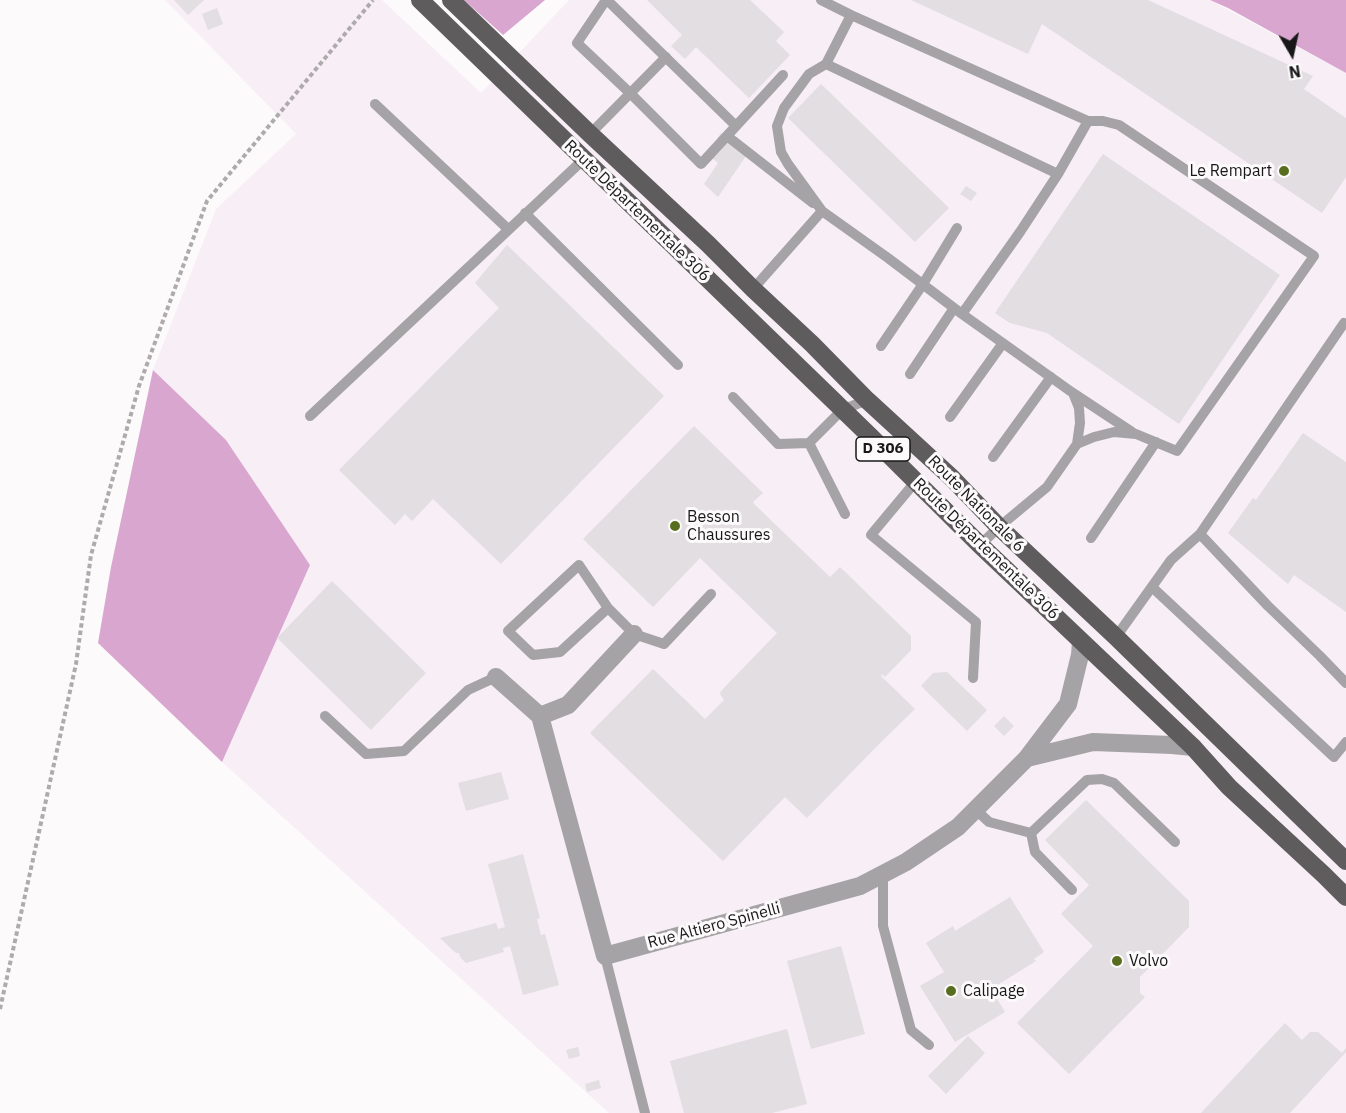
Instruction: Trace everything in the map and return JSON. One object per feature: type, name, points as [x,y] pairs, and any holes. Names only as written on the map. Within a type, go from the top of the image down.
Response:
[{"type":"main road","name":"Route Départementale 306","points":[[420,0],[980,545],[1193,747],[1229,787],[1346,897]]},
{"type":"main road","name":"Route Départementale 306","points":[[451,0],[708,244]]},
{"type":"main road","name":"Route Nationale 6","points":[[708,244],[1116,638]]},
{"type":"main road","name":"D 306","points":[[1116,638],[1345,860]]},
{"type":"main road","points":[[1324,875],[1339,872],[1346,879]]},
{"type":"street","points":[[540,716],[568,705],[633,634]]},
{"type":"street","name":"Rue Altiero Spinelli","points":[[605,957],[860,886],[906,862],[958,827],[1027,758],[1068,704],[1081,642]]},
{"type":"street","points":[[496,676],[540,716],[605,957]]},
{"type":"street","points":[[1027,758],[1093,742],[1193,747]]},
{"type":"lane","points":[[736,126],[607,0],[577,43],[701,164],[783,75]]},
{"type":"lane","points":[[727,136],[822,211],[1073,393],[1136,434],[1177,451],[1314,256],[1119,125],[1103,121],[1088,121],[821,0]]},
{"type":"lane","points":[[822,211],[781,152],[777,126],[784,108],[808,74],[826,64],[851,15]]},
{"type":"lane","points":[[590,134],[666,57]]},
{"type":"lane","points":[[826,64],[1058,174]]},
{"type":"lane","points":[[375,104],[508,229]]},
{"type":"lane","points":[[910,374],[1020,232],[1058,174],[1088,121]]},
{"type":"lane","points":[[310,416],[584,159]]},
{"type":"lane","points":[[753,289],[822,211]]},
{"type":"lane","points":[[525,213],[678,365]]},
{"type":"lane","points":[[881,346],[957,228]]},
{"type":"lane","points":[[1116,638],[1170,560],[1200,534],[1344,323],[1346,324]]},
{"type":"lane","points":[[950,417],[1003,343]]},
{"type":"lane","points":[[993,457],[1051,376]]},
{"type":"lane","points":[[980,545],[1047,486],[1077,444],[1080,423],[1079,408],[1073,393]]},
{"type":"lane","points":[[733,397],[778,444],[808,443],[842,410],[867,400]]},
{"type":"lane","points":[[1077,444],[1114,432],[1136,434]]},
{"type":"lane","points":[[1091,538],[1156,442]]},
{"type":"lane","points":[[808,443],[845,514]]},
{"type":"lane","points":[[916,481],[871,535],[976,622],[973,678]]},
{"type":"lane","points":[[1200,534],[1268,606],[1346,683]]},
{"type":"lane","points":[[608,608],[560,652],[533,655],[508,631],[579,565],[608,608],[633,634],[664,644],[711,594]]},
{"type":"lane","points":[[1152,587],[1334,757],[1346,742]]},
{"type":"lane","points":[[324,716],[366,754],[404,751],[468,690],[496,676]]},
{"type":"lane","points":[[1031,833],[1087,780],[1102,779],[1114,783],[1175,842]]},
{"type":"lane","points":[[975,809],[989,822],[1031,833]]},
{"type":"lane","points":[[1031,833],[1035,852],[1072,890]]},
{"type":"lane","points":[[883,874],[883,926],[910,1030],[929,1045]]},
{"type":"lane","points":[[605,957],[645,1113]]},
{"type":"path","points":[[0,1009],[76,664],[91,555],[139,386],[207,201],[373,0]]},
{"type":"shaded area","points":[[165,0],[382,0],[481,93],[569,0],[1210,0],[1346,73],[1346,1113],[609,1113],[222,762],[310,565],[226,440],[153,370],[216,209],[296,134]]},
{"type":"shaded area","points":[[464,0],[545,0],[503,35]]},
{"type":"shaded area","points":[[1210,0],[1346,0],[1346,73],[1228,8]]},
{"type":"shaded area","points":[[153,370],[226,440],[310,565],[222,762],[98,643],[111,567]]},
{"type":"building","points":[[174,0],[204,0],[188,15]]},
{"type":"building","points":[[647,0],[750,0],[784,32],[776,41],[790,55],[749,98],[696,47],[685,59],[671,46],[682,35]]},
{"type":"building","points":[[911,0],[1148,0],[1313,76],[1304,89],[1346,118],[1346,177],[1322,213],[1042,24],[1028,54]]},
{"type":"building","points":[[217,8],[223,24],[208,30],[202,14]]},
{"type":"building","points":[[821,84],[949,208],[915,242],[788,118]]},
{"type":"building","points":[[721,133],[746,156],[718,197],[704,184],[718,163],[707,154]]},
{"type":"building","points":[[1103,154],[1280,275],[1179,424],[1047,333],[1010,323],[995,313]]},
{"type":"building","points":[[966,186],[977,193],[971,201],[960,194]]},
{"type":"building","points":[[507,245],[664,396],[501,564],[433,499],[412,521],[405,514],[395,525],[339,470],[499,308],[475,283]]},
{"type":"building","points":[[694,426],[763,493],[753,502],[754,504],[830,577],[840,567],[911,636],[911,650],[885,677],[882,674],[881,676],[915,709],[807,818],[785,797],[723,861],[590,733],[653,669],[705,719],[724,700],[720,694],[721,691],[777,633],[700,558],[653,607],[583,539]]},
{"type":"building","points":[[1303,433],[1346,462],[1346,612],[1294,575],[1288,584],[1228,533],[1253,498],[1256,500]]},
{"type":"building","points":[[332,581],[426,673],[371,730],[277,638]]},
{"type":"building","points":[[947,672],[987,710],[967,731],[921,686],[933,673]]},
{"type":"building","points":[[1004,716],[1014,726],[1004,736],[994,726]]},
{"type":"building","points":[[501,772],[509,799],[466,811],[458,783]]},
{"type":"building","name":"Volvo","points":[[1086,800],[1189,901],[1189,927],[1140,977],[1140,993],[1145,997],[1069,1074],[1017,1023],[1093,946],[1061,914],[1089,885],[1045,840]]},
{"type":"building","points":[[523,854],[540,918],[537,919],[541,935],[545,934],[559,985],[523,995],[510,946],[503,948],[504,952],[466,963],[459,953],[456,953],[440,938],[496,923],[498,929],[505,927],[488,864]]},
{"type":"building","points":[[1010,897],[1044,952],[1034,959],[1036,961],[991,989],[1005,1012],[955,1042],[920,986],[944,972],[926,943],[953,926],[955,931]]},
{"type":"building","points":[[841,946],[865,1034],[811,1049],[787,961]]},
{"type":"building","points":[[1285,1023],[1302,1040],[1310,1032],[1318,1032],[1342,1053],[1346,1048],[1346,1052],[1290,1113],[1201,1113]]},
{"type":"building","points":[[787,1029],[807,1104],[772,1113],[684,1113],[670,1061]]},
{"type":"building","points":[[968,1036],[985,1053],[946,1094],[928,1076]]},
{"type":"building","points":[[578,1047],[580,1056],[569,1059],[566,1050]]},
{"type":"building","points":[[599,1080],[601,1088],[587,1092],[585,1084]]},
{"type":"place","name":"Le Rempart","points":[[1284,171]]},
{"type":"place","name":"Besson Chaussures","points":[[675,526]]},
{"type":"place","name":"Volvo","points":[[1117,961]]},
{"type":"place","name":"Calipage","points":[[951,991]]}]
